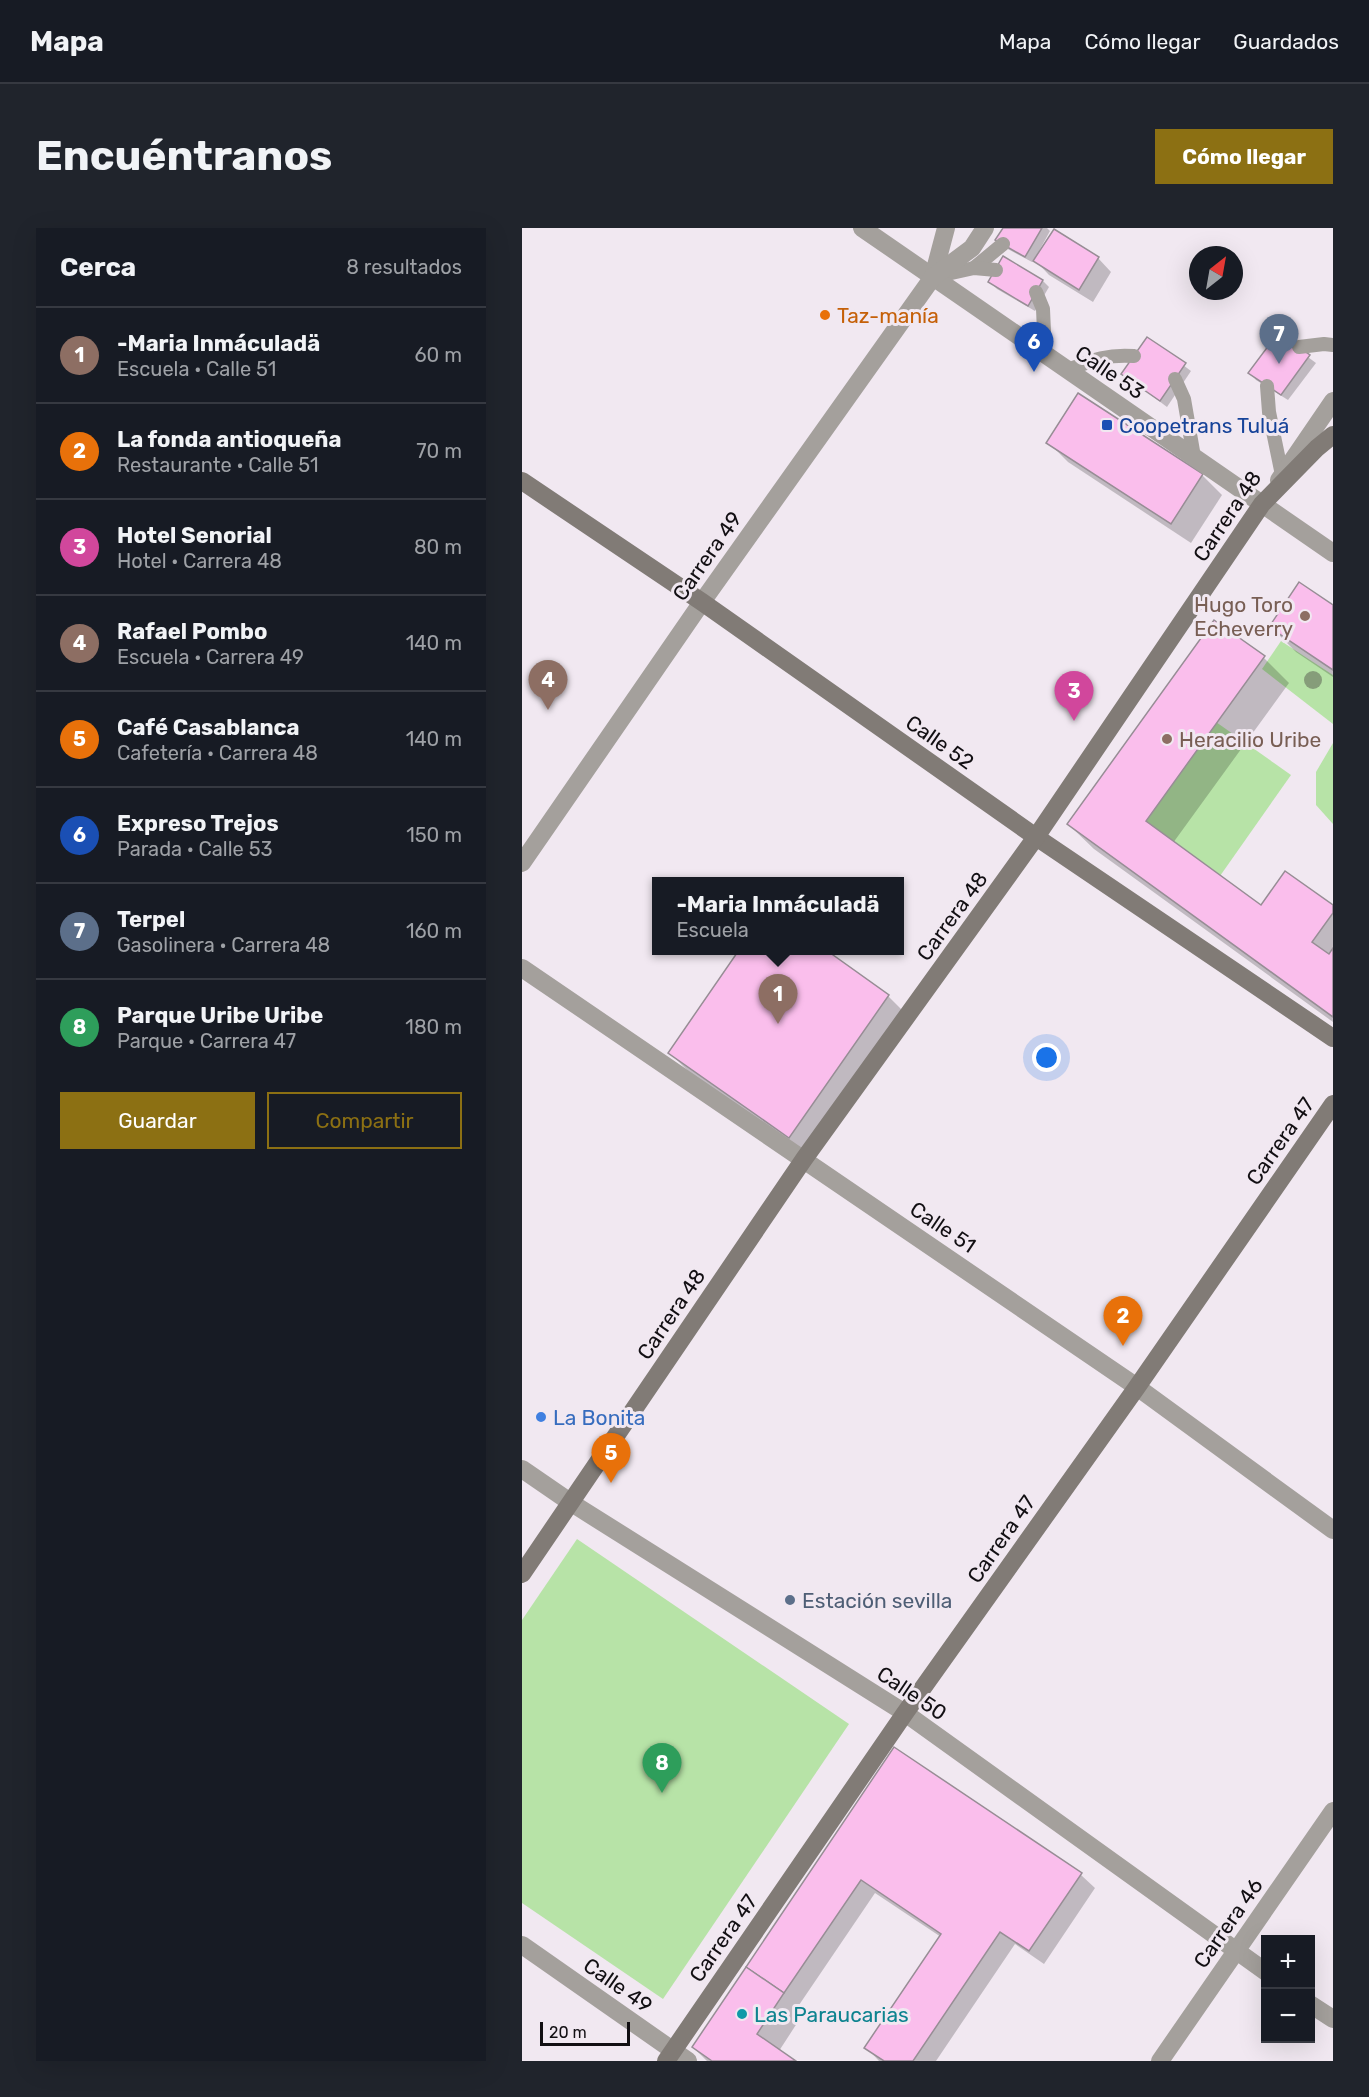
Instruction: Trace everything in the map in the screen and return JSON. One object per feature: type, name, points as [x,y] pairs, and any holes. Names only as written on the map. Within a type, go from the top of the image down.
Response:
[{"type":"main road","points":[[1262,504],[1317,448],[1333,435]]},
{"type":"main road","name":"Calle 52","points":[[522,481],[702,602],[1036,837],[1333,1038]]},
{"type":"main road","name":"Carrera 48","points":[[522,1574],[804,1159],[1036,837],[1262,504]]},
{"type":"main road","name":"Carrera 47","points":[[676,2058],[905,1713],[1137,1387],[1333,1104]]},
{"type":"street","name":"Calle 53","points":[[862,228],[1333,553]]},
{"type":"street","name":"Carrera 49","points":[[933,277],[946,228]]},
{"type":"street","name":"Carrera 49","points":[[522,863],[702,602],[933,277],[972,248],[986,228]]},
{"type":"street","name":"Carrera 48","points":[[1262,504],[1333,400]]},
{"type":"street","name":"Calle 51","points":[[522,968],[1137,1387],[1333,1530]]},
{"type":"street","name":"Calle 50","points":[[522,1469],[570,1502],[905,1713],[1261,1969]]},
{"type":"street","name":"Carrera 46","points":[[1160,2061],[1333,1811]]},
{"type":"street","name":"Calle 49","points":[[522,1945],[676,2058]]},
{"type":"street","points":[[1315,2007],[1333,2019]]},
{"type":"lane","points":[[974,268],[1003,244]]},
{"type":"lane","points":[[933,277],[974,268],[996,270]]},
{"type":"lane","points":[[1036,292],[1043,309],[1045,354]]},
{"type":"lane","points":[[1299,347],[1333,345]]},
{"type":"lane","points":[[1068,370],[1114,355],[1134,356]]},
{"type":"lane","points":[[1175,379],[1184,399],[1194,457]]},
{"type":"lane","points":[[1268,386],[1269,412],[1282,475]]},
{"type":"green space","points":[[1281,641],[1333,675],[1333,724],[1262,669]]},
{"type":"green space","points":[[1216,722],[1291,775],[1220,876],[1145,823]]},
{"type":"green space","points":[[1333,743],[1333,824],[1316,805],[1316,772]]},
{"type":"green space","points":[[577,1539],[849,1724],[663,1999],[522,1903],[522,1620]]},
{"type":"building","points":[[1003,228],[1042,228],[1025,257],[995,240]]},
{"type":"building","points":[[1054,229],[1099,257],[1079,290],[1033,261]]},
{"type":"building","points":[[1003,256],[1043,280],[1028,306],[988,282]]},
{"type":"building","points":[[1278,333],[1310,355],[1281,395],[1248,373]]},
{"type":"building","points":[[1147,337],[1186,363],[1160,401],[1121,374]]},
{"type":"building","points":[[1078,393],[1203,474],[1171,524],[1046,443]]},
{"type":"building","name":"Hugo Toro Echeverry","points":[[1299,582],[1333,605],[1333,670],[1269,627]]},
{"type":"building","name":"Heracilio Uribe","points":[[1214,620],[1265,656],[1146,821],[1261,905],[1285,871],[1333,905],[1333,913],[1312,942],[1329,954],[1333,948],[1333,1017],[1067,824]]},
{"type":"building","points":[[736,955],[833,955],[889,995],[789,1138],[668,1053]]},
{"type":"building","points":[[894,1747],[1082,1873],[1029,1951],[1000,1932],[913,2061],[884,2061],[864,2048],[941,1934],[861,1880],[784,1993],[746,1967]]},
{"type":"building","name":"Las Paraucarias","points":[[746,1967],[784,1993],[757,2034],[796,2061],[712,2061],[692,2047]]},
{"type":"place","name":"Taz-manía","points":[[825,315]]},
{"type":"place","name":"Terpel","points":[[1279,364]]},
{"type":"place","name":"Expreso Trejos","points":[[1034,372]]},
{"type":"place","name":"Coopetrans Tuluá","points":[[1107,425]]},
{"type":"place","name":"Hugo Toro Echeverry","points":[[1305,616]]},
{"type":"place","name":"Rafael Pombo","points":[[548,710]]},
{"type":"place","name":"Hotel Senorial","points":[[1074,721]]},
{"type":"place","name":"Heracilio Uribe","points":[[1167,739]]},
{"type":"place","name":"-Maria Inmáculadä","points":[[778,1024]]},
{"type":"place","name":"La fonda antioqueña","points":[[1123,1346]]},
{"type":"place","name":"La Bonita","points":[[541,1417]]},
{"type":"place","name":"Café Casablanca","points":[[611,1483]]},
{"type":"place","name":"Estación sevilla","points":[[790,1600]]},
{"type":"place","name":"Parque Uribe Uribe","points":[[662,1793]]},
{"type":"place","name":"Las Paraucarias","points":[[742,2014]]}]
